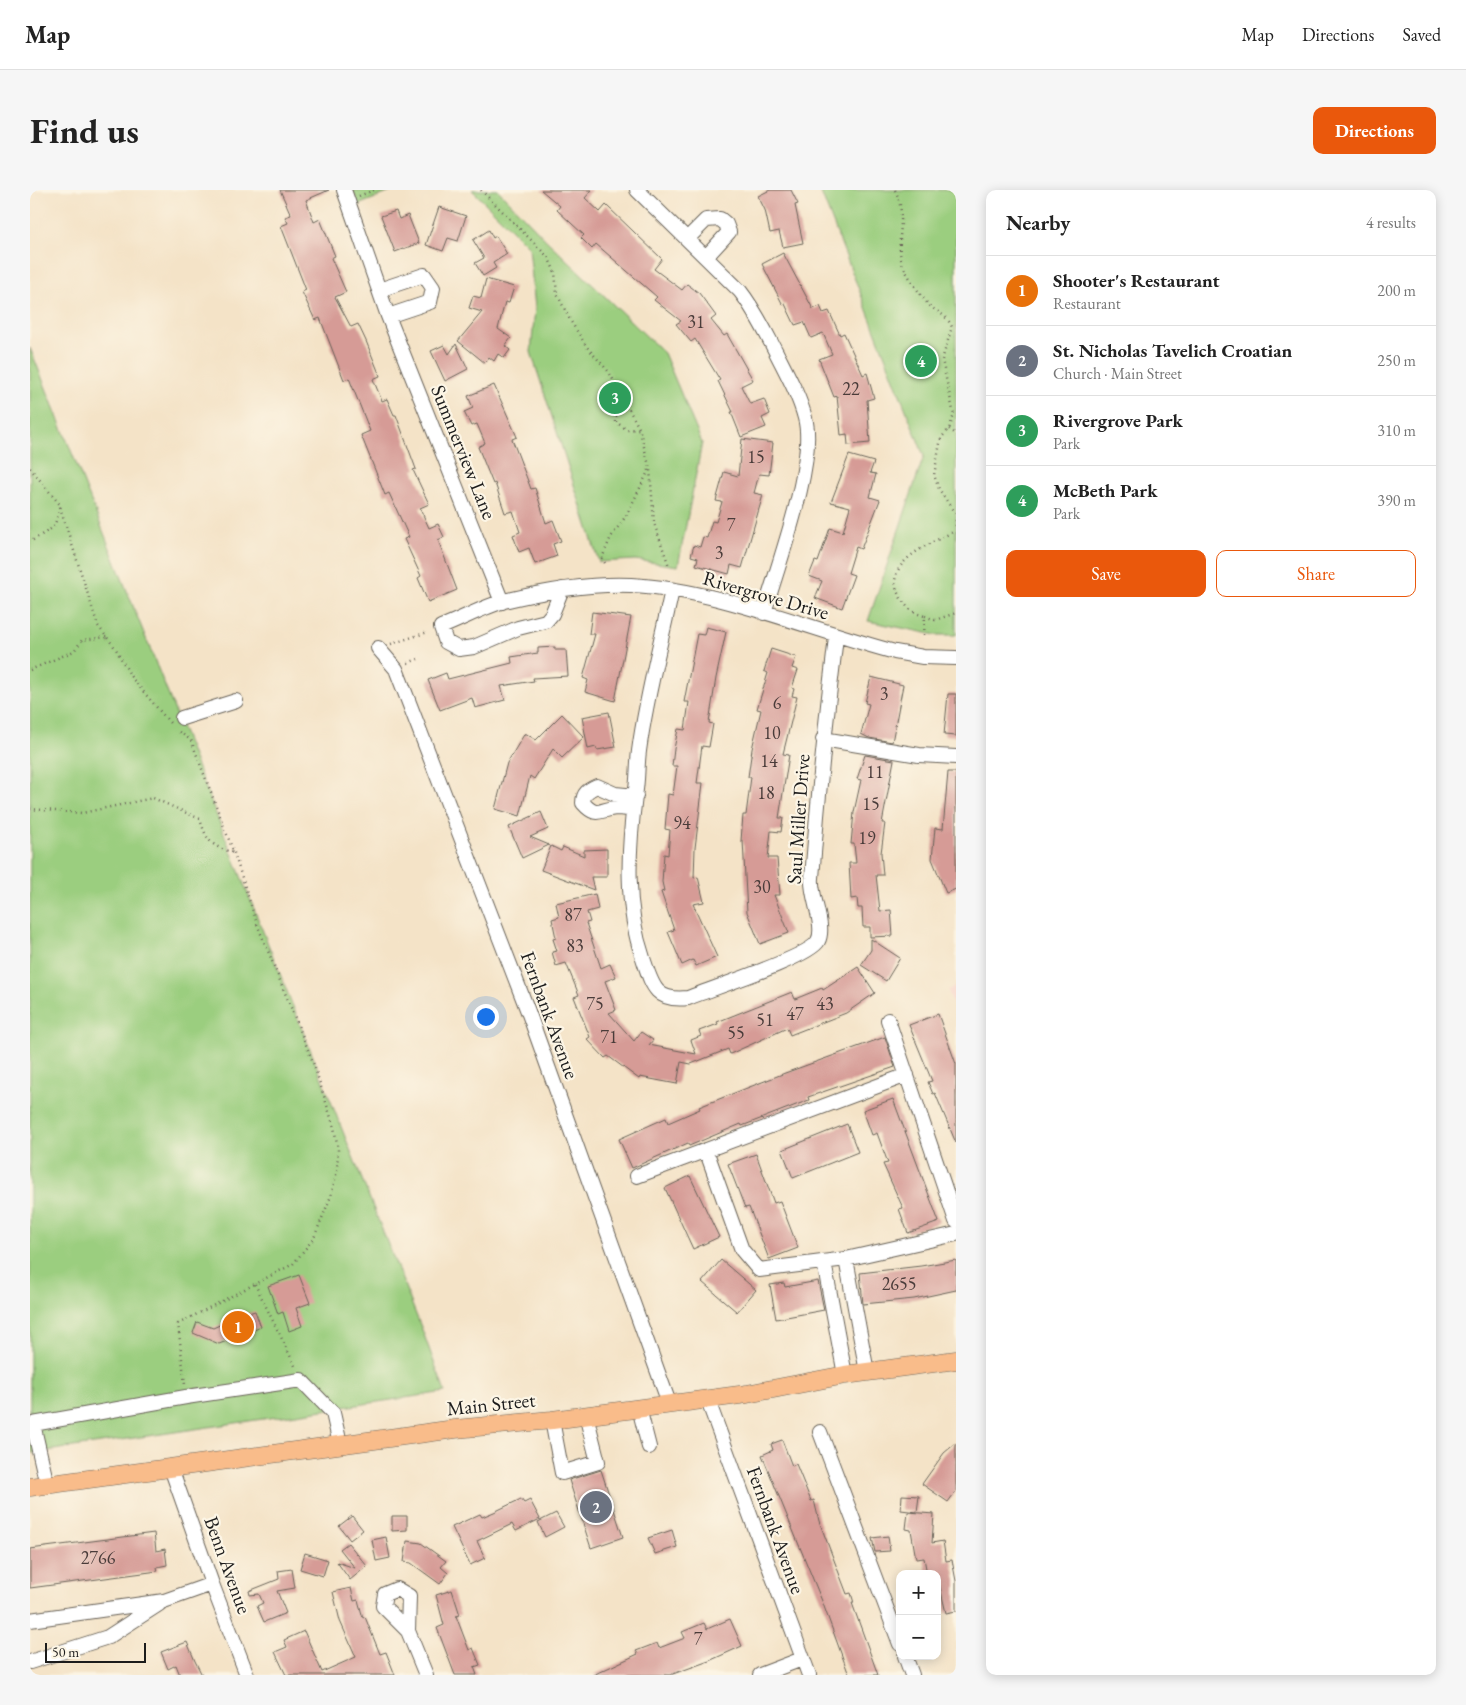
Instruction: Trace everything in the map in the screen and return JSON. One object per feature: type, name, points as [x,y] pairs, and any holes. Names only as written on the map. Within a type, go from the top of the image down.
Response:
[{"type":"main road","name":"Main Street","points":[[38,1486],[455,1429],[552,1420],[747,1394],[845,1375],[956,1360]]},
{"type":"street","name":"Summerview Lane","points":[[344,190],[388,316],[502,602]]},
{"type":"street","points":[[637,190],[751,304],[793,384],[806,420],[807,445],[802,482],[764,613]]},
{"type":"street","points":[[687,239],[706,220],[720,219],[726,224],[729,232],[726,238],[706,257]]},
{"type":"street","points":[[379,290],[424,275],[433,288],[430,302],[388,316]]},
{"type":"street","name":"Rivergrove Drive","points":[[441,627],[502,602],[562,589],[632,585],[701,595],[895,652],[923,657],[956,658]]},
{"type":"street","points":[[441,627],[446,642],[459,650],[474,647],[518,628],[546,621],[552,614],[562,589]]},
{"type":"street","name":"Saul Miller Drive","points":[[672,590],[639,750],[630,872],[631,908],[636,936],[650,979],[658,993],[672,1000],[688,998],[802,954],[818,940],[821,930],[811,884],[823,739],[836,636]]},
{"type":"street","name":"Fernbank Avenue","points":[[378,648],[396,669],[498,932],[669,1403]]},
{"type":"street","points":[[182,718],[236,700]]},
{"type":"street","points":[[823,739],[919,756],[956,757]]},
{"type":"street","points":[[888,1020],[956,1221]]},
{"type":"street","points":[[637,1176],[907,1075]]},
{"type":"street","points":[[706,1150],[742,1250],[759,1270],[846,1259],[956,1234]]},
{"type":"street","points":[[846,1259],[867,1372]]},
{"type":"street","points":[[824,1262],[845,1375]]},
{"type":"street","points":[[38,1486],[33,1424],[186,1397],[301,1380],[333,1413],[340,1444]]},
{"type":"street","name":"Fernbank Avenue","points":[[707,1398],[809,1675]]},
{"type":"street","points":[[639,1408],[649,1447]]},
{"type":"street","points":[[552,1420],[562,1473],[598,1462],[586,1415]]},
{"type":"street","points":[[820,1432],[896,1633]]},
{"type":"street","name":"Benn Avenue","points":[[171,1468],[247,1675]]},
{"type":"street","points":[[30,1620],[164,1601],[212,1584]]},
{"type":"street","points":[[30,1662],[108,1636],[164,1601]]},
{"type":"street","points":[[408,1631],[426,1675]]},
{"type":"street","points":[[760,1675],[802,1658]]},
{"type":"street","points":[[906,1660],[912,1675]]},
{"type":"path","points":[[481,190],[548,257],[555,272],[557,294],[570,320],[587,347],[609,372],[640,429],[650,469],[654,523],[669,566]]},
{"type":"path","points":[[895,190],[902,207],[900,246],[903,264],[928,304],[947,317],[952,327],[942,360],[954,415],[949,429],[940,438],[934,475],[939,489],[956,514]]},
{"type":"path","points":[[616,384],[616,422],[620,427],[627,430],[640,429]]},
{"type":"path","points":[[949,429],[956,434]]},
{"type":"path","points":[[30,468],[60,507],[98,626],[107,637],[131,677],[157,711],[191,740],[234,853],[257,924],[313,1062],[334,1127],[338,1149],[337,1171],[324,1218],[314,1238],[293,1264],[178,1324],[186,1397]]},
{"type":"path","points":[[605,562],[602,558],[607,545],[630,508],[650,469]]},
{"type":"path","points":[[30,542],[54,527],[60,507]]},
{"type":"path","points":[[956,520],[954,532],[916,551],[898,570],[896,582],[901,598],[914,613],[935,620],[956,613]]},
{"type":"path","points":[[924,635],[925,616]]},
{"type":"path","points":[[378,648],[441,627]]},
{"type":"path","points":[[30,670],[74,651],[82,640],[107,637]]},
{"type":"path","points":[[30,809],[82,813],[153,798],[200,819],[205,836],[216,848],[234,853]]},
{"type":"path","points":[[255,1284],[301,1380]]},
{"type":"shaded area","points":[[956,987],[956,1012],[948,990]]},
{"type":"green space","points":[[353,190],[395,190],[358,205]]},
{"type":"green space","points":[[472,190],[498,190],[546,240],[664,353],[702,443],[678,566],[635,560],[599,562],[531,352],[535,308],[529,247]]},
{"type":"green space","points":[[820,190],[956,190],[956,635],[936,635],[868,621],[924,456]]},
{"type":"green space","points":[[30,348],[423,1332],[445,1392],[33,1453],[30,1445]]},
{"type":"building","points":[[280,190],[329,190],[306,200],[314,222],[320,219],[335,256],[331,258],[346,292],[335,297],[351,327],[358,324],[366,341],[380,376],[373,379],[382,401],[387,399],[394,415],[396,415],[416,469],[413,470],[429,504],[420,508],[429,528],[438,524],[444,537],[438,540],[457,590],[428,602],[418,578],[421,576],[404,539],[409,537],[389,493],[385,495],[361,435],[370,431],[349,378],[344,380],[320,318],[315,320],[302,292],[306,290],[281,226],[288,223],[285,217],[291,215]]},
{"type":"building","points":[[541,190],[592,190],[585,198],[600,212],[606,205],[662,259],[654,269],[682,290],[687,284],[699,293],[716,316],[711,320],[724,336],[727,334],[753,380],[741,386],[750,404],[764,399],[770,414],[762,418],[766,427],[741,437],[731,412],[733,412],[718,381],[720,380],[695,339],[691,342],[676,324],[681,321],[654,300],[657,297],[596,244],[592,249],[581,238],[584,235],[557,210],[560,206]]},
{"type":"building","points":[[770,190],[791,190],[798,204],[795,205],[803,243],[783,247],[779,231],[770,233],[765,210],[758,196]]},
{"type":"building","points":[[439,207],[466,216],[458,241],[448,238],[443,251],[426,245]]},
{"type":"building","points":[[396,211],[399,219],[408,215],[419,243],[395,252],[381,216]]},
{"type":"building","points":[[489,230],[493,238],[496,236],[507,254],[493,263],[496,268],[483,276],[475,263],[484,258],[473,240]]},
{"type":"building","points":[[783,253],[813,309],[820,306],[823,313],[829,311],[840,335],[844,333],[863,375],[867,373],[874,398],[867,400],[870,443],[848,445],[847,434],[841,435],[837,396],[834,397],[819,359],[832,354],[823,333],[811,338],[804,322],[795,325],[762,264]]},
{"type":"building","points":[[486,279],[514,287],[509,303],[505,302],[498,329],[511,338],[505,346],[510,350],[504,358],[498,354],[494,361],[489,357],[485,363],[458,341],[482,312],[469,308],[473,296],[481,298]]},
{"type":"building","points":[[456,344],[468,369],[445,381],[431,351],[444,345],[449,354]]},
{"type":"building","points":[[494,385],[517,437],[512,439],[531,489],[535,488],[546,523],[553,520],[561,541],[553,544],[557,556],[535,564],[529,548],[519,552],[513,535],[520,532],[513,511],[505,513],[495,483],[493,484],[478,447],[485,443],[477,424],[471,426],[464,412],[473,408],[468,396]]},
{"type":"building","points":[[742,439],[773,443],[769,475],[759,474],[754,493],[763,495],[742,568],[731,565],[729,574],[696,565],[698,558],[691,556],[694,545],[700,547],[703,537],[707,538],[712,521],[716,522],[722,502],[716,501],[724,472],[738,476]]},
{"type":"building","points":[[849,455],[874,462],[870,473],[876,474],[870,497],[880,500],[861,549],[856,547],[848,573],[854,575],[842,608],[815,598],[822,581],[809,576],[815,561],[818,562],[830,528],[843,532],[850,507],[831,502]]},
{"type":"building","points":[[592,612],[631,617],[615,701],[585,692],[588,680],[583,678],[595,634],[589,634]]},
{"type":"building","points":[[706,627],[726,632],[709,723],[713,724],[709,747],[702,746],[697,783],[703,783],[695,848],[694,878],[698,877],[704,902],[693,904],[717,957],[696,966],[693,960],[682,965],[668,932],[674,930],[661,892],[664,891],[662,882],[664,854],[668,855],[670,830],[665,829],[668,794],[673,795],[677,766],[672,766],[674,749],[678,729],[685,730],[689,702],[684,702],[697,634],[704,635]]},
{"type":"building","points":[[555,647],[555,650],[566,650],[568,676],[533,678],[534,681],[501,686],[505,700],[475,708],[472,698],[440,710],[428,680],[446,673],[448,679],[512,663],[511,657],[538,653],[538,648]]},
{"type":"building","points":[[771,649],[796,657],[792,668],[798,670],[792,688],[794,689],[792,696],[797,697],[783,754],[789,755],[779,818],[783,818],[781,832],[771,831],[768,858],[777,858],[780,895],[774,895],[789,933],[760,944],[747,912],[743,841],[741,841],[743,815],[746,815],[751,777],[748,777],[752,749],[761,710],[757,709],[768,673],[764,671]]},
{"type":"building","points":[[871,677],[903,685],[892,742],[869,738],[861,734],[869,704],[865,703]]},
{"type":"building","points":[[948,694],[956,694],[956,736],[944,735]]},
{"type":"building","points":[[609,712],[616,747],[597,750],[596,747],[588,749],[582,717]]},
{"type":"building","points":[[562,714],[584,737],[562,758],[553,749],[534,779],[530,776],[520,816],[495,809],[507,763],[525,733],[536,740]]},
{"type":"building","points":[[865,755],[894,760],[882,823],[885,823],[881,853],[883,875],[876,875],[880,911],[891,910],[893,936],[870,937],[870,927],[863,927],[862,908],[858,908],[857,898],[851,899],[849,863],[856,863],[854,844],[851,844],[854,812],[861,780],[857,779]]},
{"type":"building","points":[[948,772],[956,772],[956,889],[946,893],[932,859],[935,828],[943,829]]},
{"type":"building","points":[[541,812],[548,829],[530,837],[549,845],[522,858],[509,827]]},
{"type":"building","points":[[551,846],[561,851],[563,847],[584,856],[584,850],[607,849],[607,877],[591,877],[594,890],[541,870]]},
{"type":"building","points":[[595,894],[598,909],[587,912],[590,922],[586,923],[601,968],[610,964],[616,977],[605,981],[616,1010],[609,1013],[634,1041],[641,1032],[653,1040],[649,1045],[696,1054],[691,1040],[701,1036],[699,1031],[792,992],[795,999],[822,988],[823,990],[858,967],[875,993],[846,1013],[790,1035],[787,1028],[730,1054],[728,1049],[691,1064],[681,1062],[677,1084],[640,1077],[639,1079],[608,1056],[605,1058],[587,1039],[590,1037],[574,997],[579,995],[566,963],[556,966],[552,952],[557,951],[553,939],[556,938],[552,919],[559,917],[556,903]]},
{"type":"building","points":[[871,939],[900,958],[886,981],[861,965],[871,950]]},
{"type":"building","points":[[938,1014],[956,1064],[956,1143],[935,1093],[933,1094],[928,1082],[932,1081],[909,1025]]},
{"type":"building","points":[[885,1037],[895,1067],[808,1097],[809,1100],[742,1126],[741,1124],[689,1146],[688,1143],[632,1168],[619,1139],[666,1118],[668,1123],[700,1109],[699,1107],[785,1073]]},
{"type":"building","points":[[893,1099],[939,1222],[908,1233],[899,1209],[903,1208],[883,1164],[888,1163],[877,1133],[872,1135],[863,1110]]},
{"type":"building","points":[[847,1124],[858,1152],[793,1178],[782,1150]]},
{"type":"building","points":[[756,1154],[774,1203],[780,1201],[798,1248],[769,1259],[749,1207],[745,1208],[728,1164]]},
{"type":"building","points":[[690,1176],[719,1237],[693,1249],[665,1188]]},
{"type":"building","points":[[721,1260],[756,1290],[737,1312],[702,1282]]},
{"type":"building","points":[[956,1260],[956,1290],[914,1299],[863,1304],[860,1273]]},
{"type":"building","points":[[299,1275],[310,1303],[296,1308],[302,1326],[289,1331],[283,1312],[278,1314],[268,1286]]},
{"type":"building","points":[[818,1281],[824,1310],[776,1319],[770,1285],[784,1283],[785,1287]]},
{"type":"building","points":[[244,1311],[245,1314],[255,1311],[261,1327],[252,1331],[253,1334],[245,1340],[227,1341],[219,1344],[193,1333],[197,1322],[213,1328],[224,1323],[231,1314]]},
{"type":"building","points":[[782,1440],[792,1466],[796,1464],[811,1501],[814,1500],[819,1521],[847,1594],[851,1593],[854,1603],[852,1603],[878,1675],[849,1675],[822,1601],[762,1455],[773,1450],[771,1444]]},
{"type":"building","points":[[956,1443],[956,1491],[948,1502],[922,1484],[944,1453]]},
{"type":"building","points":[[601,1470],[623,1537],[591,1548],[569,1480]]},
{"type":"building","points":[[902,1495],[919,1496],[917,1512],[901,1510]]},
{"type":"building","points":[[521,1499],[524,1503],[530,1500],[540,1519],[516,1531],[512,1524],[477,1541],[485,1558],[470,1565],[452,1527],[480,1514],[482,1517]]},
{"type":"building","points":[[908,1512],[934,1514],[932,1543],[943,1541],[946,1561],[952,1560],[956,1581],[956,1611],[946,1613],[941,1591],[941,1570],[926,1570],[924,1558],[916,1559],[911,1530],[906,1529]]},
{"type":"building","points":[[556,1513],[564,1527],[545,1537],[538,1522]]},
{"type":"building","points":[[352,1516],[363,1530],[350,1540],[339,1526]]},
{"type":"building","points":[[392,1516],[407,1516],[407,1530],[392,1531]]},
{"type":"building","points":[[672,1530],[677,1547],[655,1554],[648,1538]]},
{"type":"building","points":[[154,1533],[156,1551],[165,1549],[167,1565],[157,1567],[158,1571],[30,1588],[30,1549]]},
{"type":"building","points":[[888,1536],[890,1551],[875,1552],[872,1538]]},
{"type":"building","points":[[386,1537],[390,1558],[376,1561],[372,1540]]},
{"type":"building","points":[[407,1541],[421,1543],[446,1561],[441,1567],[448,1573],[440,1584],[411,1563],[404,1562]]},
{"type":"building","points":[[348,1543],[367,1566],[350,1580],[337,1562],[355,1568],[340,1549]]},
{"type":"building","points":[[305,1553],[328,1560],[323,1576],[300,1569]]},
{"type":"building","points":[[292,1569],[295,1588],[277,1591],[286,1613],[264,1622],[257,1606],[263,1603],[259,1594],[250,1595],[249,1591],[279,1579],[278,1571]]},
{"type":"building","points":[[351,1588],[354,1601],[358,1600],[363,1618],[365,1617],[380,1654],[386,1652],[395,1675],[286,1675],[275,1652],[287,1647],[284,1640],[304,1631],[322,1672],[356,1657],[340,1621],[333,1592]]},
{"type":"building","points":[[452,1590],[460,1615],[456,1616],[469,1650],[473,1648],[480,1665],[474,1667],[477,1675],[455,1675],[437,1628],[444,1625],[436,1595]]},
{"type":"building","points":[[730,1619],[742,1646],[709,1661],[670,1675],[593,1675],[638,1654],[636,1651],[657,1643],[659,1648],[685,1638],[682,1632],[704,1623],[707,1629]]},
{"type":"building","points":[[187,1642],[202,1675],[180,1675],[176,1665],[168,1669],[161,1652]]},
{"type":"place","name":"McBeth Park","points":[[921,361]]},
{"type":"place","name":"Rivergrove Park","points":[[615,398]]},
{"type":"place","name":"Shooter's Restaurant","points":[[238,1327]]},
{"type":"place","name":"St. Nicholas Tavelich Croatian","points":[[596,1507]]}]
